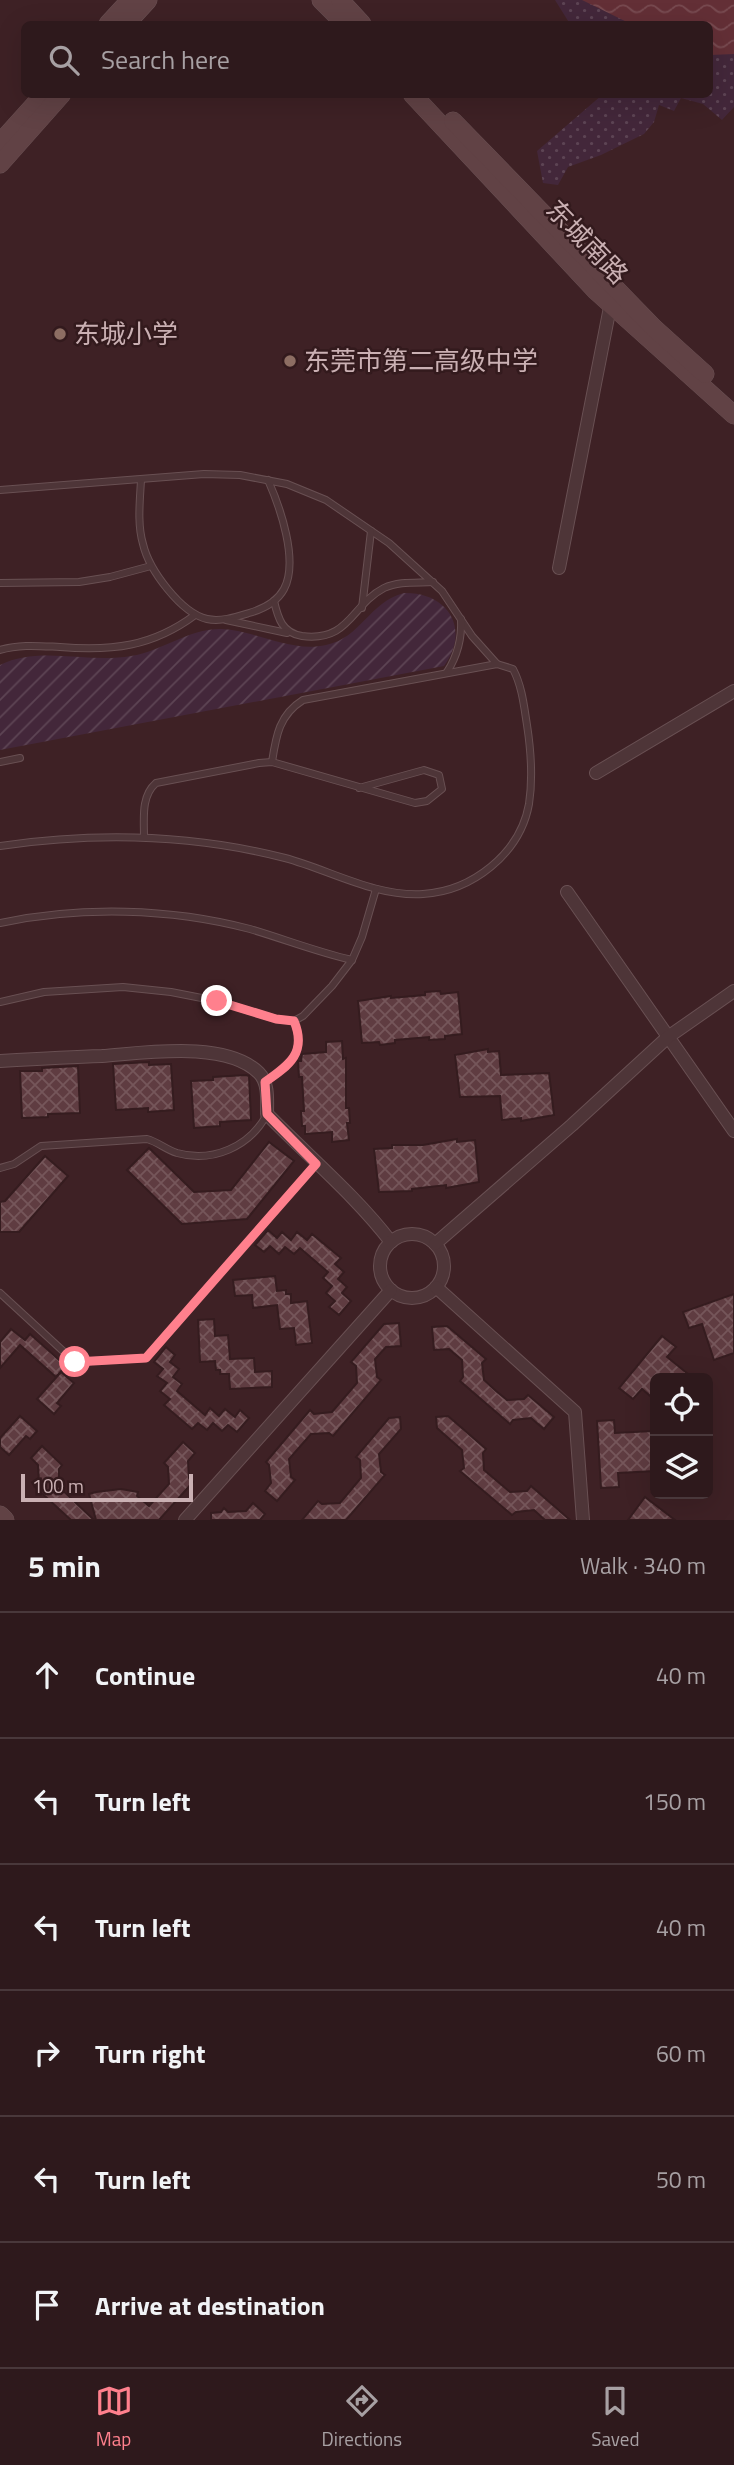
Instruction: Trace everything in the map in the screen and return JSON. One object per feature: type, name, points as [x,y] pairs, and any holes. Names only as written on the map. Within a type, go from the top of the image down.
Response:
[{"type":"street","points":[[111,21],[130,0]]},
{"type":"street","points":[[129,21],[148,0]]},
{"type":"street","points":[[321,0],[342,21]]},
{"type":"street","points":[[340,0],[359,21]]},
{"type":"street","points":[[0,144],[40,98]]},
{"type":"street","points":[[0,164],[58,98]]},
{"type":"street","name":"东城南路","points":[[416,98],[734,415]]},
{"type":"street","name":"东城南路","points":[[432,98],[612,296],[654,328],[734,399]]},
{"type":"street","points":[[559,568],[612,296]]},
{"type":"street","points":[[596,773],[734,691]]},
{"type":"street","points":[[567,892],[734,1131]]},
{"type":"street","points":[[435,1244],[668,1037],[734,991]]},
{"type":"street","points":[[0,1061],[185,1051],[233,1058],[260,1073],[265,1082],[267,1114],[366,1210],[391,1242]]},
{"type":"street","points":[[407,1234],[417,1234],[435,1244],[442,1255],[444,1267],[436,1287],[420,1296],[406,1297],[391,1290],[384,1281],[380,1267],[381,1258],[391,1242],[407,1234]]},
{"type":"street","points":[[436,1287],[575,1412],[583,1520]]},
{"type":"street","points":[[185,1520],[391,1290]]},
{"type":"street","points":[[0,1515],[5,1520]]},
{"type":"lane","points":[[0,490],[204,474],[240,475],[306,491],[351,516],[433,582],[451,601],[472,636],[497,664]]},
{"type":"lane","points":[[141,480],[142,543],[151,566],[163,583],[195,615],[210,620],[261,610],[284,590],[289,567],[285,530],[268,480]]},
{"type":"lane","points":[[362,608],[371,531]]},
{"type":"lane","points":[[0,583],[79,582],[151,566]]},
{"type":"lane","points":[[224,619],[296,635],[325,635],[339,629],[386,587],[402,583],[433,582]]},
{"type":"lane","points":[[274,601],[279,621],[285,629],[296,635]]},
{"type":"lane","points":[[0,650],[33,645],[102,649],[133,645],[156,639],[195,615]]},
{"type":"lane","points":[[447,673],[458,652],[461,617]]},
{"type":"lane","points":[[0,846],[86,837],[191,840],[239,848],[331,872],[376,889],[421,894],[441,892],[463,885],[486,872],[505,853],[520,832],[530,797],[530,742],[519,680],[513,668],[497,664],[303,700],[287,713],[278,727],[272,762]]},
{"type":"lane","points":[[0,762],[20,758]]},
{"type":"lane","points":[[144,837],[145,801],[149,790],[156,783],[258,763],[272,762],[359,788],[415,803],[427,801],[436,795],[442,789],[442,781],[439,775],[424,770],[359,788]]},
{"type":"lane","points":[[0,1002],[44,992],[123,987],[171,992],[217,1001],[276,1019],[294,1021],[303,1016],[332,986],[352,960],[362,937],[376,889]]},
{"type":"lane","points":[[0,923],[34,916],[81,912],[169,916],[248,929],[352,960]]},
{"type":"lane","points":[[265,1082],[285,1069],[298,1051],[300,1036],[294,1021]]},
{"type":"lane","points":[[0,1168],[14,1164],[41,1146],[146,1139],[180,1154],[211,1156],[239,1145],[267,1114]]},
{"type":"lane","points":[[0,1293],[75,1362],[146,1358],[316,1164]]},
{"type":"shaded area","points":[[555,0],[734,0],[734,107],[722,120],[703,104],[681,98],[713,98],[713,21],[568,21]]},
{"type":"shaded area","points":[[599,98],[681,98],[674,111],[659,105],[654,122],[644,134],[601,155],[568,167],[558,185],[543,183],[537,151]]},
{"type":"shaded area","points":[[404,593],[433,599],[451,615],[455,626],[455,639],[452,652],[444,666],[0,750],[0,665],[15,659],[48,655],[98,658],[131,656],[154,650],[198,632],[222,629],[300,646],[326,645],[348,635],[382,604]]},
{"type":"water","points":[[582,0],[734,0],[734,54],[713,55],[713,21],[625,21]]},
{"type":"building","points":[[440,991],[441,994],[458,992],[462,1034],[445,1036],[445,1039],[429,1040],[429,1037],[395,1040],[395,1043],[380,1045],[379,1042],[362,1043],[358,1001],[425,995],[425,992]]},
{"type":"building","points":[[342,1041],[343,1059],[346,1058],[349,1140],[332,1142],[332,1132],[305,1134],[301,1111],[304,1111],[302,1077],[299,1077],[298,1061],[301,1061],[302,1054],[326,1052],[326,1042]]},
{"type":"building","points":[[488,1049],[488,1052],[499,1051],[501,1075],[549,1073],[554,1115],[521,1121],[521,1118],[502,1120],[500,1096],[460,1097],[455,1055]]},
{"type":"building","points":[[149,1062],[149,1065],[171,1064],[174,1110],[116,1110],[113,1064]]},
{"type":"building","points":[[78,1066],[80,1113],[22,1118],[20,1071]]},
{"type":"building","points":[[249,1076],[251,1120],[220,1122],[220,1126],[194,1128],[191,1081]]},
{"type":"building","points":[[457,1139],[457,1142],[475,1140],[479,1182],[446,1188],[446,1185],[412,1191],[379,1192],[374,1149]]},
{"type":"building","points":[[269,1142],[294,1161],[247,1219],[182,1224],[127,1170],[149,1148],[194,1192],[231,1190]]},
{"type":"building","points":[[45,1156],[68,1176],[19,1232],[0,1232],[0,1202],[5,1201]]},
{"type":"building","points":[[268,1230],[277,1238],[282,1232],[291,1240],[297,1232],[307,1240],[312,1234],[341,1258],[335,1264],[344,1272],[338,1279],[347,1287],[342,1293],[351,1301],[339,1315],[329,1307],[335,1301],[326,1293],[332,1286],[323,1278],[328,1272],[300,1248],[294,1254],[285,1247],[279,1254],[270,1246],[264,1252],[255,1245]]},
{"type":"building","points":[[275,1276],[277,1291],[286,1290],[286,1294],[291,1294],[291,1303],[307,1301],[312,1343],[296,1345],[294,1328],[280,1329],[277,1305],[253,1308],[252,1295],[235,1296],[233,1280]]},
{"type":"building","points":[[734,1294],[734,1353],[714,1360],[702,1324],[689,1328],[683,1312]]},
{"type":"building","points":[[214,1319],[215,1336],[228,1335],[230,1359],[254,1358],[255,1372],[272,1371],[272,1387],[230,1389],[229,1374],[220,1374],[220,1370],[216,1370],[215,1361],[200,1362],[198,1320]]},
{"type":"building","points":[[399,1323],[401,1346],[386,1347],[375,1359],[377,1377],[381,1380],[333,1436],[329,1433],[311,1434],[289,1459],[291,1477],[295,1480],[277,1501],[265,1491],[271,1483],[269,1465],[266,1462],[310,1410],[314,1414],[332,1412],[357,1383],[356,1366],[351,1362],[384,1324]]},
{"type":"building","points":[[447,1326],[486,1359],[482,1363],[484,1380],[496,1391],[507,1400],[524,1399],[528,1395],[554,1417],[544,1429],[531,1418],[513,1420],[510,1424],[460,1381],[463,1377],[462,1360],[449,1349],[434,1350],[432,1327]]},
{"type":"building","points":[[11,1329],[25,1340],[30,1334],[66,1366],[56,1377],[20,1345],[0,1368],[0,1342]]},
{"type":"building","points":[[662,1336],[676,1347],[667,1357],[687,1373],[650,1373],[650,1396],[642,1389],[633,1399],[619,1388]]},
{"type":"building","points":[[166,1347],[175,1355],[170,1362],[179,1369],[173,1377],[182,1384],[177,1391],[205,1415],[210,1408],[219,1416],[225,1409],[235,1417],[240,1410],[249,1418],[237,1432],[228,1425],[222,1431],[213,1423],[207,1430],[198,1423],[192,1429],[164,1405],[170,1399],[160,1391],[167,1383],[157,1376],[163,1369],[154,1362]]},
{"type":"building","points":[[61,1372],[74,1383],[57,1403],[61,1406],[54,1414],[37,1399]]},
{"type":"building","points":[[20,1416],[37,1431],[30,1439],[26,1436],[9,1455],[0,1447],[0,1438]]},
{"type":"building","points":[[448,1416],[486,1449],[483,1453],[484,1470],[510,1492],[527,1491],[531,1486],[570,1520],[545,1520],[534,1510],[512,1515],[460,1471],[464,1468],[462,1450],[437,1428],[436,1417]]},
{"type":"building","points":[[400,1417],[401,1429],[379,1454],[381,1472],[385,1475],[346,1520],[302,1520],[318,1501],[322,1504],[340,1503],[361,1478],[360,1460],[356,1457],[389,1418]]},
{"type":"building","points":[[614,1420],[615,1433],[650,1431],[650,1471],[618,1473],[619,1487],[601,1488],[597,1421]]},
{"type":"building","points":[[183,1442],[195,1453],[188,1461],[189,1478],[193,1482],[159,1520],[96,1520],[89,1494],[96,1492],[121,1489],[138,1492],[137,1496],[149,1506],[169,1484],[168,1467],[164,1463]]},
{"type":"building","points":[[42,1446],[62,1465],[59,1469],[59,1487],[94,1520],[71,1520],[35,1487],[39,1483],[38,1465],[31,1458]]},
{"type":"building","points":[[645,1497],[675,1520],[628,1520]]},
{"type":"building","points":[[253,1503],[265,1514],[260,1520],[211,1520],[211,1513],[221,1512],[224,1508],[228,1512],[246,1511]]},
{"type":"place","name":"东城小学","points":[[60,334]]},
{"type":"place","name":"东莞市第二高级中学","points":[[290,361]]},
{"type":"route","points":[[75,1362],[146,1358],[316,1164],[267,1114],[265,1082],[285,1069],[298,1051],[300,1036],[294,1021],[276,1019],[217,1001]]}]
